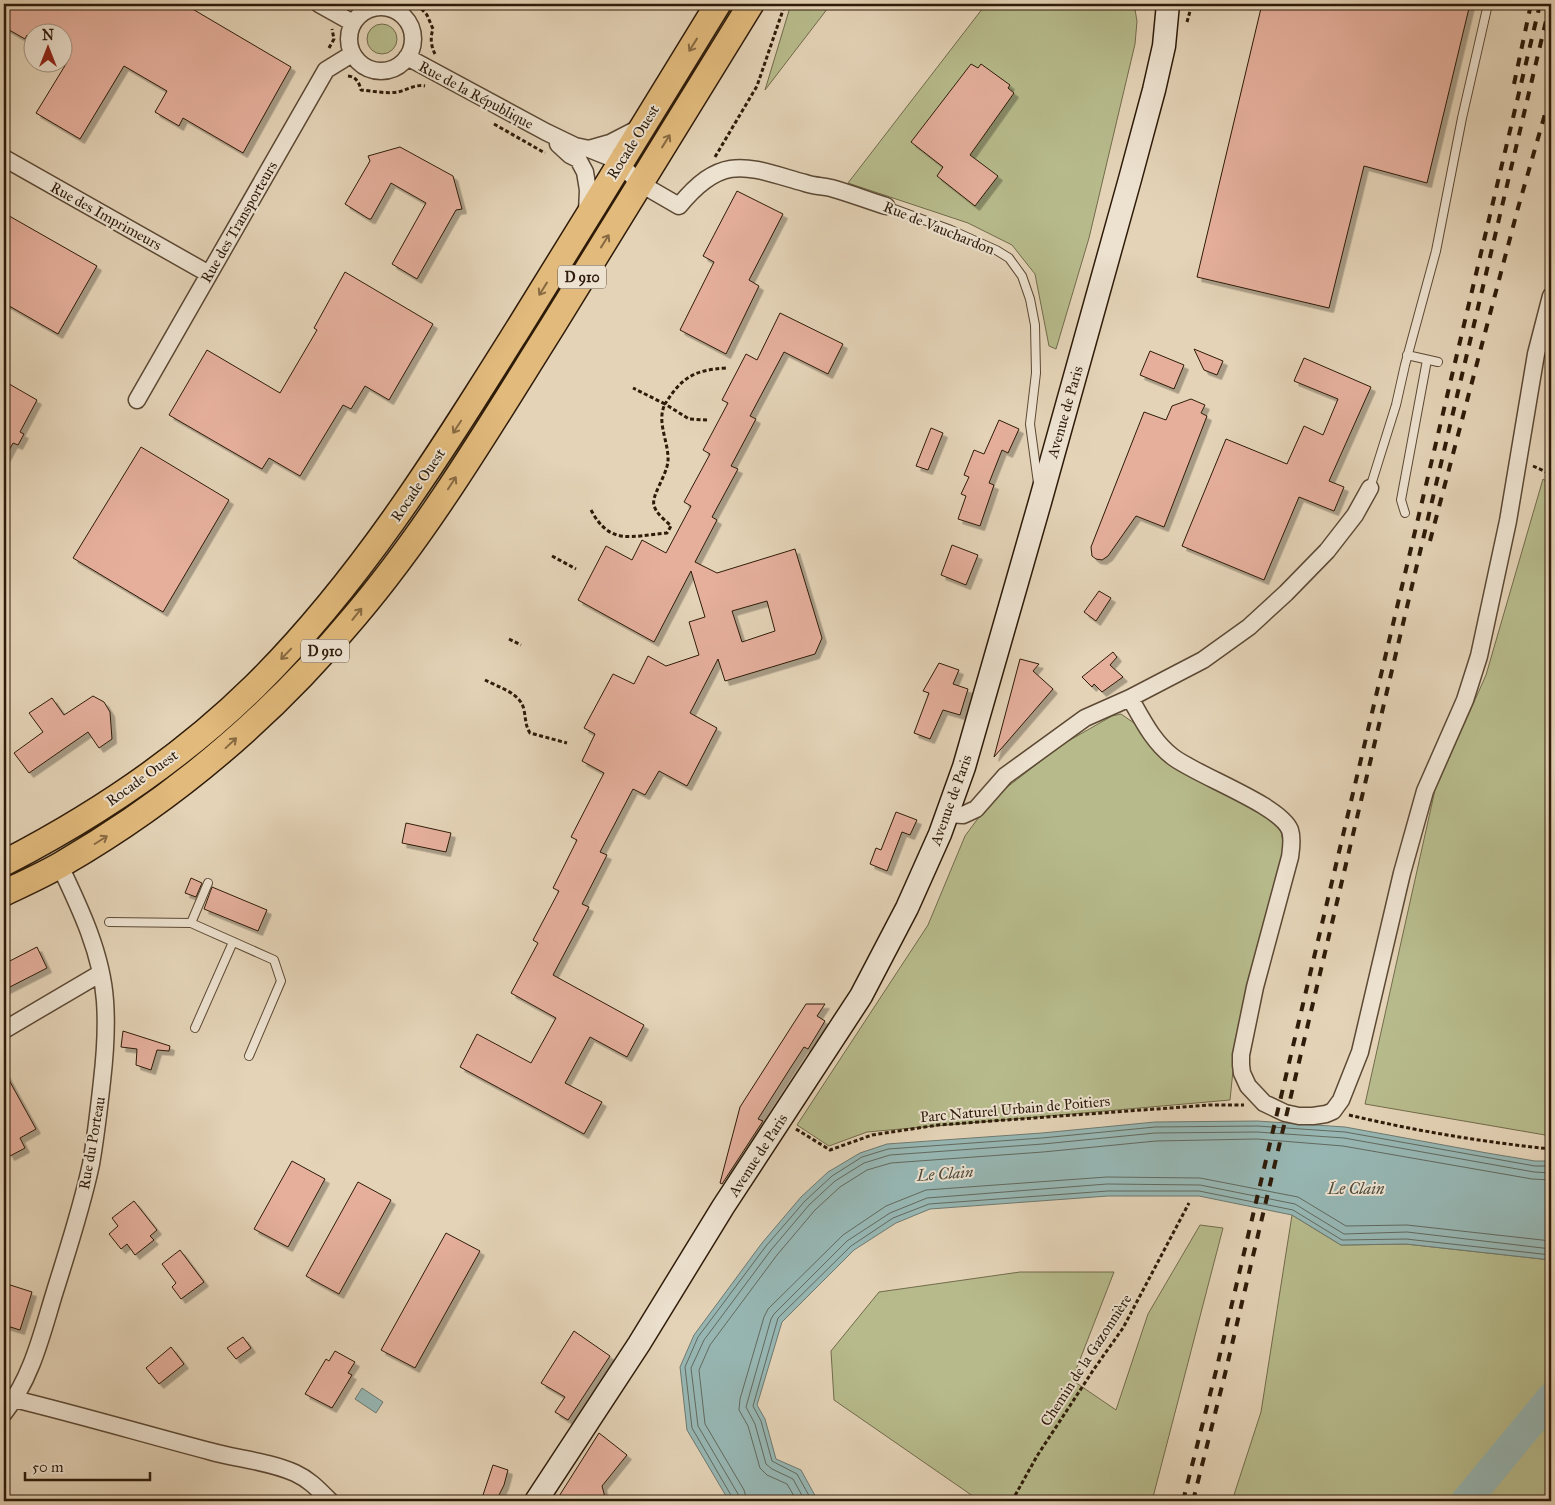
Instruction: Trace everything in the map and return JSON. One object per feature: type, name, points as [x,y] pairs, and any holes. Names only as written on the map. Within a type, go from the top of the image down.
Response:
[{"type":"main road","name":"Rocade Ouest","points":[[13,858],[113,800],[163,766],[207,730],[253,688],[335,599],[374,549],[419,485],[587,218],[718,4]]},
{"type":"main road","name":"Rocade Ouest","points":[[641,184],[751,4]]},
{"type":"main road","name":"Avenue de Paris","points":[[536,1501],[639,1344],[723,1207],[861,996],[907,908],[948,814],[964,767],[1040,502],[1154,90],[1164,46],[1167,7]]},
{"type":"main road","name":"D 910","points":[[4,893],[60,866],[130,822],[176,790],[224,750],[308,669],[356,615],[394,567],[454,481],[641,184]]},
{"type":"street","points":[[318,4],[353,24]]},
{"type":"street","points":[[380,5],[400,14],[407,20],[412,38],[412,49],[406,58],[395,68],[372,69],[359,62],[352,54],[348,43],[349,32],[357,17],[368,9],[380,5]]},
{"type":"street","name":"Rue des Transporteurs","points":[[137,400],[326,70],[352,54]]},
{"type":"street","name":"Rue de la République","points":[[406,58],[546,132],[570,155],[583,154],[614,159],[616,170],[641,184]]},
{"type":"street","points":[[587,218],[588,190],[583,154],[643,126]]},
{"type":"street","name":"Rue des Imprimeurs","points":[[4,158],[209,274]]},
{"type":"street","name":"Rue de Vauchardon","points":[[641,184],[679,206],[693,189],[708,178],[729,169],[742,167],[830,188],[886,206]]},
{"type":"street","points":[[1130,698],[1154,738],[1172,757],[1274,813],[1290,829],[1292,845],[1290,857],[1255,986],[1242,1055],[1242,1073],[1245,1081],[1264,1103],[1272,1108],[1300,1116],[1326,1114],[1333,1111],[1341,1100],[1360,1052],[1402,873],[1424,792],[1465,700],[1479,656],[1508,521],[1536,354],[1551,296]]},
{"type":"street","points":[[948,814],[964,815],[976,809],[1005,776],[1085,718],[1130,698],[1203,660],[1249,627],[1286,593],[1326,551],[1355,515],[1370,488]]},
{"type":"street","points":[[13,858],[60,866],[78,821]]},
{"type":"street","name":"Rue du Porteau","points":[[4,1413],[14,1399],[35,1356],[78,1214],[91,1163],[99,1111],[106,1035],[105,1001],[101,973],[96,952],[60,866]]},
{"type":"street","points":[[4,1030],[101,973]]},
{"type":"street","points":[[14,1399],[80,1415],[226,1456],[267,1464],[294,1472],[311,1481],[330,1501]]},
{"type":"lane","points":[[1370,488],[1396,405],[1407,355],[1436,252],[1462,118],[1488,4]]},
{"type":"lane","name":"Rue de Vauchardon","points":[[886,206],[951,230],[996,250],[1009,258],[1022,276],[1030,299],[1035,325],[1036,373],[1030,424],[1040,502]]},
{"type":"lane","points":[[1407,355],[1438,362]]},
{"type":"lane","points":[[1405,513],[1401,500],[1427,360]]},
{"type":"lane","points":[[191,924],[208,882]]},
{"type":"lane","points":[[109,922],[191,924],[274,960],[281,981],[249,1056]]},
{"type":"lane","points":[[195,1028],[233,942]]},
{"type":"path","points":[[708,178],[713,160],[757,86],[785,4]]},
{"type":"path","points":[[590,510],[606,531],[617,537],[667,533],[671,526],[656,510],[654,500],[663,480],[668,462],[660,413],[672,392],[688,376],[706,370],[726,368]]},
{"type":"path","points":[[633,388],[689,418],[707,420]]},
{"type":"path","points":[[552,556],[576,569]]},
{"type":"path","points":[[509,639],[521,645]]},
{"type":"path","points":[[484,680],[514,695],[521,702],[526,727],[530,733],[567,742]]},
{"type":"path","name":"Parc Naturel Urbain de Poitiers","points":[[780,1120],[830,1150],[872,1135],[938,1126],[1210,1105],[1264,1103]]},
{"type":"path","points":[[1333,1111],[1428,1133],[1500,1144],[1551,1149]]},
{"type":"path","name":"Chemin de la Gazonnière","points":[[1012,1501],[1042,1448],[1094,1369],[1124,1328],[1189,1203]]},
{"type":"green space","points":[[791,4],[831,4],[765,90]]},
{"type":"green space","points":[[986,4],[1134,4],[1137,21],[1135,44],[1089,238],[1056,349],[1049,346],[1035,274],[1012,245],[968,223],[848,183]]},
{"type":"green space","points":[[382,24],[388,25],[396,33],[396,45],[388,53],[382,54],[376,53],[368,45],[367,39],[368,33],[376,25]]},
{"type":"green space","points":[[1543,479],[1551,485],[1551,1136],[1365,1104],[1435,790],[1486,675]]},
{"type":"green space","points":[[1121,714],[1137,725],[1166,762],[1272,819],[1281,832],[1285,851],[1236,1041],[1230,1100],[867,1132],[829,1146],[797,1125],[928,925],[965,836],[993,798],[1063,744],[1112,716]]},
{"type":"green space","points":[[1292,1215],[1341,1245],[1406,1244],[1551,1260],[1551,1501],[1232,1501],[1261,1412]]},
{"type":"green space","points":[[1200,1225],[1223,1228],[1152,1501],[980,1501],[834,1400],[831,1351],[879,1292],[1020,1272],[1114,1272],[1072,1380],[1116,1410],[1148,1314]]},
{"type":"water","name":"Le Clain","points":[[1257,1121],[1345,1127],[1535,1161],[1551,1161],[1551,1260],[1406,1244],[1341,1245],[1292,1215],[1199,1196],[1108,1196],[930,1209],[896,1223],[854,1250],[782,1322],[757,1405],[765,1419],[776,1459],[801,1470],[818,1501],[729,1501],[687,1430],[680,1367],[694,1335],[762,1243],[801,1197],[828,1172],[860,1153],[887,1144],[1042,1133],[1155,1122]]},
{"type":"water","points":[[362,1388],[383,1402],[376,1413],[355,1399]]},
{"type":"building","points":[[4,4],[184,4],[291,67],[243,153],[183,118],[179,126],[155,112],[167,91],[124,66],[80,139],[36,113],[61,72],[72,72],[72,22],[22,22],[22,37],[4,27]]},
{"type":"building","points":[[1262,4],[1287,6],[1288,4],[1470,4],[1427,183],[1364,166],[1329,308],[1197,277]]},
{"type":"building","points":[[971,64],[978,68],[981,64],[1010,85],[1008,88],[1014,93],[970,155],[998,176],[975,206],[937,176],[943,167],[911,142]]},
{"type":"building","points":[[400,147],[453,176],[462,209],[456,210],[417,279],[392,264],[426,203],[391,183],[371,219],[345,204],[370,161],[368,156]]},
{"type":"building","points":[[737,191],[783,214],[749,280],[759,286],[726,354],[680,330],[714,262],[703,256]]},
{"type":"building","points":[[4,213],[97,266],[58,334],[4,303]]},
{"type":"building","points":[[345,272],[433,324],[389,400],[365,386],[351,409],[343,405],[300,476],[269,458],[262,469],[169,415],[207,350],[280,393],[317,330],[314,328]]},
{"type":"building","points":[[780,313],[843,344],[828,374],[784,352],[750,416],[756,419],[731,466],[738,469],[712,517],[717,520],[695,562],[717,573],[795,549],[822,638],[815,654],[725,681],[718,659],[690,713],[717,728],[687,786],[659,771],[645,795],[633,789],[600,852],[607,855],[582,904],[589,907],[553,975],[644,1025],[627,1057],[590,1037],[565,1083],[602,1102],[584,1134],[460,1067],[477,1034],[531,1063],[556,1018],[511,993],[538,943],[533,940],[559,891],[553,888],[577,840],[571,837],[604,773],[582,761],[595,734],[584,728],[613,674],[634,684],[648,656],[666,666],[699,655],[689,622],[705,617],[691,571],[654,642],[578,600],[606,546],[632,560],[642,540],[666,553],[691,506],[684,502],[710,454],[703,450],[728,403],[722,400],[746,354],[757,360]],"holes":[[[767,601],[775,631],[742,642],[732,611]]]},
{"type":"building","points":[[1194,349],[1223,361],[1217,375],[1204,370]]},
{"type":"building","points":[[1150,351],[1184,365],[1174,389],[1140,375]]},
{"type":"building","points":[[1304,358],[1371,387],[1329,481],[1344,487],[1334,511],[1299,497],[1264,580],[1182,546],[1226,439],[1287,464],[1304,426],[1323,435],[1338,399],[1294,381]]},
{"type":"building","points":[[4,381],[37,400],[20,432],[24,434],[18,445],[13,443],[4,460]]},
{"type":"building","points":[[1191,399],[1205,405],[1201,413],[1207,416],[1164,527],[1136,516],[1108,556],[1102,560],[1096,559],[1092,556],[1091,547],[1144,412],[1166,420],[1172,406]]},
{"type":"building","points":[[999,420],[1019,429],[1008,453],[1002,450],[989,483],[994,485],[980,526],[958,519],[966,496],[961,494],[969,477],[964,475],[974,450],[984,454]]},
{"type":"building","points":[[931,428],[943,433],[928,470],[916,466]]},
{"type":"building","points":[[141,447],[229,500],[163,612],[73,558]]},
{"type":"building","points":[[952,545],[978,555],[966,585],[941,575]]},
{"type":"building","points":[[1099,591],[1111,598],[1096,621],[1084,612]]},
{"type":"building","points":[[1113,652],[1117,657],[1110,665],[1123,677],[1102,692],[1094,684],[1092,687],[1082,677]]},
{"type":"building","points":[[1020,659],[1039,664],[1033,671],[1053,689],[994,757]]},
{"type":"building","points":[[939,663],[959,670],[953,684],[968,689],[960,715],[943,710],[930,739],[914,733],[929,693],[923,691]]},
{"type":"building","points":[[93,696],[104,702],[110,712],[112,739],[99,748],[88,732],[29,773],[14,753],[43,732],[29,713],[52,698],[64,715]]},
{"type":"building","points":[[896,812],[917,820],[910,835],[902,832],[887,871],[870,864],[876,848],[881,850]]},
{"type":"building","points":[[406,823],[451,833],[446,852],[402,843]]},
{"type":"building","points":[[191,878],[202,883],[196,897],[185,893]]},
{"type":"building","points":[[212,887],[267,910],[258,931],[204,909]]},
{"type":"building","points":[[37,947],[47,968],[4,990],[4,964]]},
{"type":"building","points":[[806,1004],[825,1004],[817,1016],[825,1021],[808,1049],[804,1047],[758,1119],[763,1121],[722,1184],[720,1183],[740,1107]]},
{"type":"building","points":[[123,1031],[170,1046],[169,1051],[157,1050],[151,1070],[136,1065],[137,1049],[121,1047]]},
{"type":"building","points":[[4,1071],[36,1129],[20,1138],[25,1148],[10,1156],[4,1145]]},
{"type":"building","points":[[292,1161],[325,1179],[288,1247],[254,1229]]},
{"type":"building","points":[[358,1182],[391,1200],[339,1294],[306,1276]]},
{"type":"building","points":[[134,1201],[157,1230],[150,1236],[154,1240],[135,1255],[127,1244],[121,1249],[109,1234],[118,1226],[112,1218]]},
{"type":"building","points":[[446,1233],[480,1251],[415,1368],[381,1350]]},
{"type":"building","points":[[180,1250],[204,1282],[181,1299],[172,1287],[176,1283],[162,1264]]},
{"type":"building","points":[[4,1283],[32,1292],[20,1330],[4,1325]]},
{"type":"building","points":[[574,1331],[610,1356],[568,1420],[555,1412],[565,1397],[541,1383]]},
{"type":"building","points":[[243,1337],[251,1348],[236,1359],[227,1348]]},
{"type":"building","points":[[171,1347],[184,1364],[159,1384],[146,1368]]},
{"type":"building","points":[[335,1351],[355,1362],[348,1373],[352,1375],[332,1408],[305,1394],[326,1359],[329,1361]]},
{"type":"building","points":[[599,1433],[627,1455],[602,1486],[606,1501],[556,1501]]},
{"type":"building","points":[[493,1465],[508,1470],[504,1485],[496,1501],[481,1501]]},
{"type":"waterway","points":[[1466,1501],[1551,1398]]},
{"type":"railway","points":[[1514,84],[1531,4]]},
{"type":"railway","points":[[1183,1501],[1216,1371],[1540,4]]},
{"type":"railway","points":[[1193,1501],[1225,1374],[1550,4]]},
{"type":"railway","points":[[1430,541],[1518,208],[1551,93]]}]
